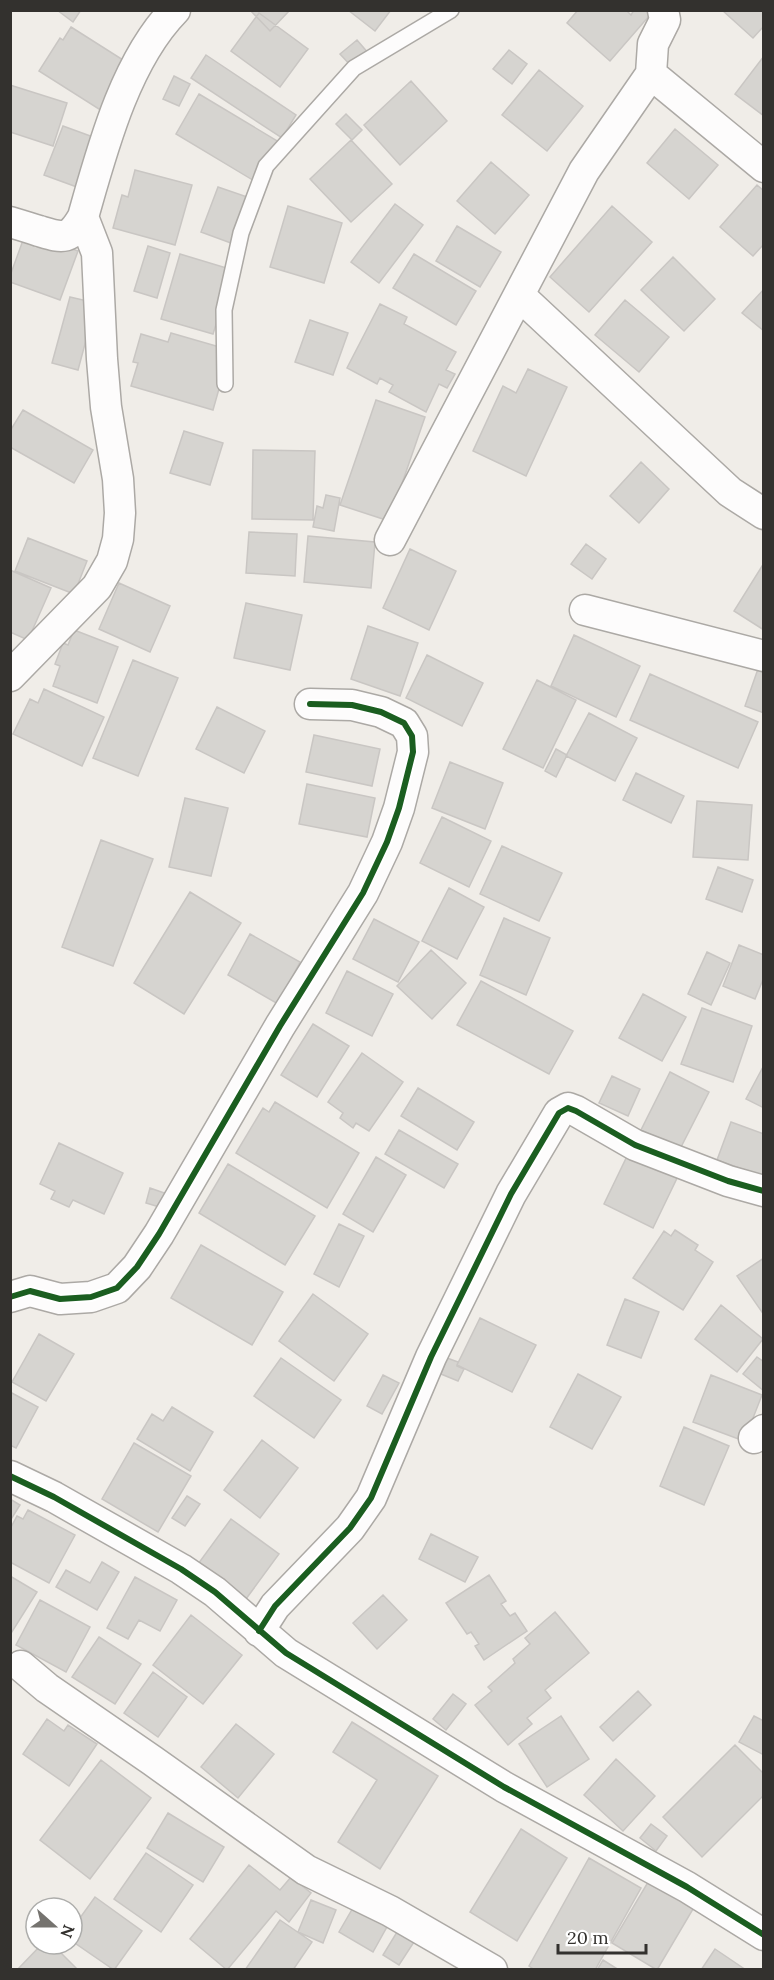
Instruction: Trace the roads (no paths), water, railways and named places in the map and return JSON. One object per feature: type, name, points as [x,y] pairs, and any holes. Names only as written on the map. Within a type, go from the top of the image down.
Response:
[{"type":"street","points":[[10,222],[57,237],[66,235],[76,228],[83,217],[110,127],[129,83],[148,46],[175,10]]},
{"type":"street","points":[[390,540],[584,171],[651,74],[653,44],[665,20],[663,10]]},
{"type":"street","points":[[651,74],[764,167]]},
{"type":"street","points":[[10,676],[97,587],[112,561],[118,539],[120,513],[118,479],[106,407],[97,253],[83,217]]},
{"type":"street","points":[[520,296],[730,492],[764,514]]},
{"type":"street","points":[[585,610],[764,656]]},
{"type":"street","points":[[10,1297],[30,1291],[60,1299],[92,1297],[117,1288],[137,1267],[165,1224],[279,1026],[363,893],[387,842],[399,808],[413,752],[412,736],[404,723],[381,712],[352,705],[310,704]]},
{"type":"street","points":[[260,1631],[275,1606],[350,1528],[371,1498],[431,1357],[511,1194],[559,1113],[568,1108],[576,1111],[635,1144],[728,1181],[764,1191]]},
{"type":"street","points":[[10,1476],[54,1497],[181,1569],[215,1592],[286,1653],[504,1787],[687,1887],[764,1935]]},
{"type":"street","points":[[21,1666],[47,1688],[306,1870],[390,1911],[492,1970]]},
{"type":"lane","points":[[225,384],[224,310],[241,233],[266,166],[354,68],[451,10]]}]
